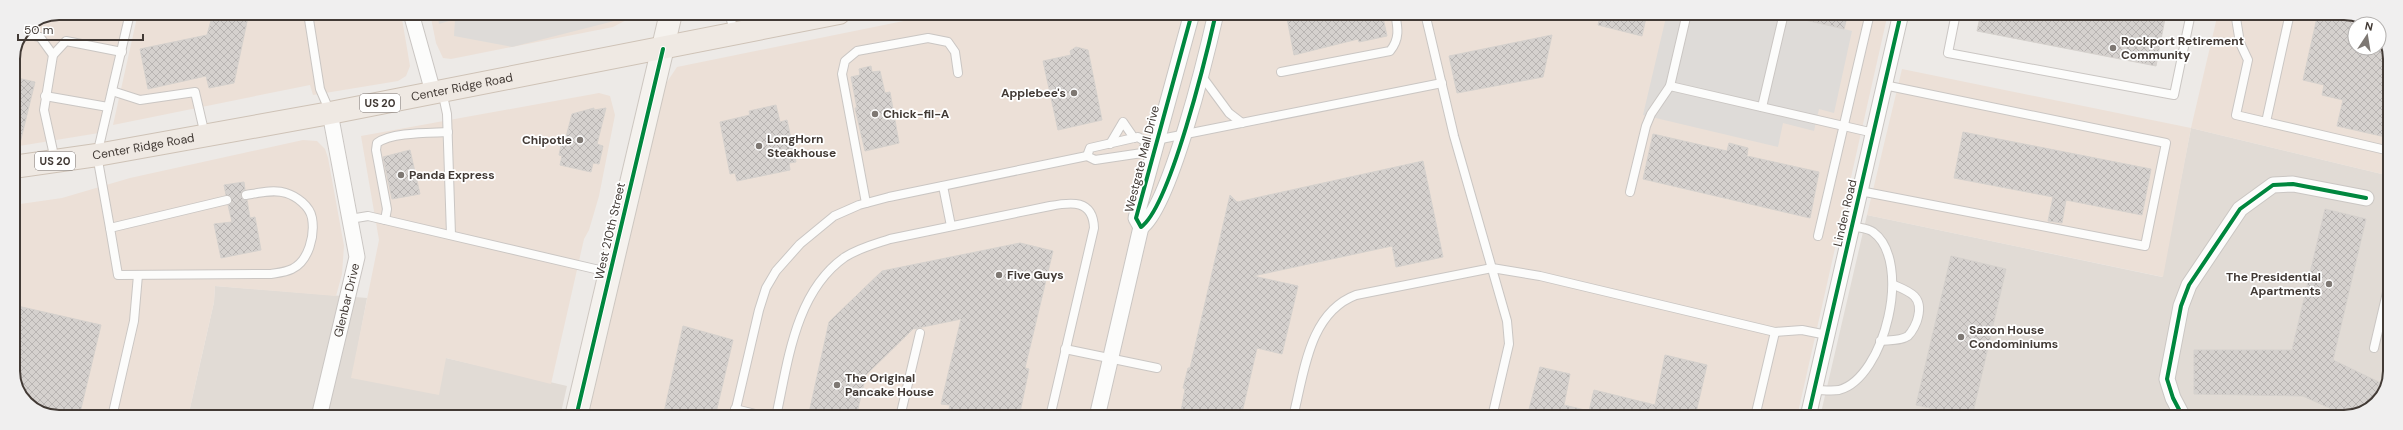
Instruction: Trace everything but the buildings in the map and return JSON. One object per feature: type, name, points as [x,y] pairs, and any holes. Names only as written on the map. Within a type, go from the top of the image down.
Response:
[{"type":"main road","name":"Center Ridge Road","points":[[20,166],[97,155],[330,113],[438,91],[663,49],[735,34],[777,20]]},
{"type":"street","points":[[413,20],[438,91]]},
{"type":"street","name":"West 210th Street","points":[[578,410],[669,20]]},
{"type":"street","name":"Westgate Mall Drive","points":[[1141,227],[1136,218],[1151,141],[1190,20]]},
{"type":"street","name":"Westgate Mall Drive","points":[[1099,410],[1141,227],[1149,221],[1160,200],[1183,135],[1214,20]]},
{"type":"street","name":"Linden Road","points":[[1810,410],[1899,20]]},
{"type":"street","name":"Glenbar Drive","points":[[321,410],[357,258],[330,113]]},
{"type":"street","points":[[2179,410],[2166,379],[2181,306],[2189,285],[2240,209],[2273,185],[2292,184],[2366,198]]},
{"type":"lane","points":[[129,20],[97,155],[118,275],[271,274],[292,269],[305,258],[312,237],[312,216],[303,203],[285,193],[267,192],[246,195]]},
{"type":"lane","points":[[309,20],[320,89],[330,113]]},
{"type":"lane","points":[[731,20],[735,34]]},
{"type":"lane","points":[[1281,72],[1390,51],[1396,43],[1398,34],[1396,20]]},
{"type":"lane","points":[[1426,20],[1454,136],[1508,321],[1509,344],[1494,410]]},
{"type":"lane","points":[[1630,192],[1646,126],[1651,114],[1670,86],[1685,20]]},
{"type":"lane","points":[[1762,107],[1782,20]]},
{"type":"lane","points":[[1818,236],[1868,20]]},
{"type":"lane","points":[[1955,20],[1948,53],[2174,95],[2190,20]]},
{"type":"lane","points":[[2236,20],[2240,43],[2248,60],[2236,115],[2383,149]]},
{"type":"lane","points":[[2266,122],[2288,20]]},
{"type":"lane","points":[[28,35],[40,38],[52,55]]},
{"type":"lane","points":[[866,203],[842,74],[845,61],[857,52],[928,38],[948,42],[955,52],[958,73]]},
{"type":"lane","points":[[55,161],[44,110],[52,55],[66,41],[122,52]]},
{"type":"lane","points":[[1200,73],[1229,113],[1242,123]]},
{"type":"lane","points":[[1087,156],[1090,148],[1138,137],[1151,141],[1442,83]]},
{"type":"lane","points":[[1860,191],[2145,246],[2166,143],[1884,84]]},
{"type":"lane","points":[[1670,86],[1874,133]]},
{"type":"lane","points":[[438,91],[447,114],[451,235]]},
{"type":"lane","points":[[112,92],[140,100],[195,92],[205,135]]},
{"type":"lane","points":[[45,96],[108,107]]},
{"type":"lane","points":[[1110,144],[1123,122],[1134,138]]},
{"type":"lane","points":[[385,220],[388,209],[376,150],[377,144],[383,139],[421,133],[448,132]]},
{"type":"lane","points":[[735,410],[759,310],[766,288],[776,271],[800,244],[834,216],[866,203],[1087,156],[1095,160],[1142,153],[1151,141]]},
{"type":"lane","points":[[943,186],[951,226]]},
{"type":"lane","points":[[110,228],[227,200]]},
{"type":"lane","points":[[778,410],[797,326],[805,306],[832,269],[845,257],[864,246],[951,226],[1068,203],[1081,205],[1089,210],[1094,219],[1094,228],[1052,410]]},
{"type":"lane","points":[[350,219],[368,216],[610,272]]},
{"type":"lane","points":[[1815,390],[1839,390],[1857,379],[1871,363],[1880,341],[1894,285],[1891,263],[1885,245],[1872,231],[1852,226]]},
{"type":"lane","points":[[1295,410],[1314,338],[1336,306],[1356,296],[1492,268],[1540,276],[1775,332],[1802,330],[1827,335]]},
{"type":"lane","points":[[114,410],[134,321],[138,275]]},
{"type":"lane","points":[[1880,341],[1900,339],[1908,336],[1921,307],[1917,298],[1908,291],[1894,285]]},
{"type":"lane","points":[[2374,348],[2383,310]]},
{"type":"lane","points":[[1757,410],[1775,332]]},
{"type":"lane","points":[[902,410],[920,333]]},
{"type":"lane","points":[[1065,349],[1157,368]]},
{"type":"shaded area","points":[[59,20],[125,20],[99,133],[20,146],[21,51],[23,44],[31,31],[44,23]]},
{"type":"shaded area","points":[[136,20],[402,20],[410,66],[406,76],[398,81],[313,95],[310,85],[113,125]]},
{"type":"shaded area","points":[[431,20],[626,20],[613,27],[451,59],[443,58],[436,43]]},
{"type":"shaded area","points":[[438,20],[452,20],[439,24]]},
{"type":"shaded area","points":[[455,20],[618,20],[512,47],[454,36]]},
{"type":"shaded area","points":[[909,20],[1886,20],[1799,410],[588,410],[665,85],[677,67]]},
{"type":"shaded area","points":[[1665,20],[1809,20],[1852,31],[1834,113],[1819,109],[1814,131],[1783,123],[1778,147],[1643,115]]},
{"type":"shaded area","points":[[2216,20],[2347,20],[2347,56],[2383,56],[2383,174],[2191,128]]},
{"type":"shaded area","points":[[1902,69],[2191,128],[2163,277],[1867,215]]},
{"type":"shaded area","points":[[599,93],[610,96],[615,115],[599,196],[589,230],[584,239],[551,384],[446,358],[439,395],[351,378],[379,240],[361,136]]},
{"type":"shaded area","points":[[2191,128],[2383,174],[2383,376],[2378,390],[2375,395],[2364,405],[2344,410],[1822,410],[1867,215],[2162,277]]},
{"type":"shaded area","points":[[303,140],[317,141],[325,149],[328,158],[344,246],[342,274],[336,296],[215,286],[214,302],[190,410],[49,409],[35,402],[30,397],[23,386],[20,374],[20,204],[62,198],[130,178]]},
{"type":"shaded area","points":[[215,286],[367,298],[352,378],[446,358],[567,386],[562,410],[190,410],[214,302]]},
{"type":"cycle path","points":[[1190,20],[1136,218],[1141,227],[1152,214],[1164,191],[1175,161],[1196,93],[1214,20]]},
{"type":"cycle path","points":[[1810,410],[1899,20]]},
{"type":"cycle path","points":[[578,410],[663,49]]},
{"type":"cycle path","points":[[2179,410],[2173,398],[2167,379],[2181,306],[2189,285],[2240,209],[2273,185],[2293,184],[2366,198]]},
{"type":"place","name":"Rockport Retirement Community","points":[[2113,48]]},
{"type":"place","name":"Applebee's","points":[[1074,93]]},
{"type":"place","name":"Chick-fil-A","points":[[875,114]]},
{"type":"place","name":"Chipotle","points":[[580,140]]},
{"type":"place","name":"LongHorn Steakhouse","points":[[759,146]]},
{"type":"place","name":"Panda Express","points":[[401,175]]},
{"type":"place","name":"Five Guys","points":[[999,275]]},
{"type":"place","name":"The Presidential Apartments","points":[[2329,284]]},
{"type":"place","name":"Saxon House Condominiums","points":[[1961,337]]},
{"type":"place","name":"The Original Pancake House","points":[[837,385]]}]
